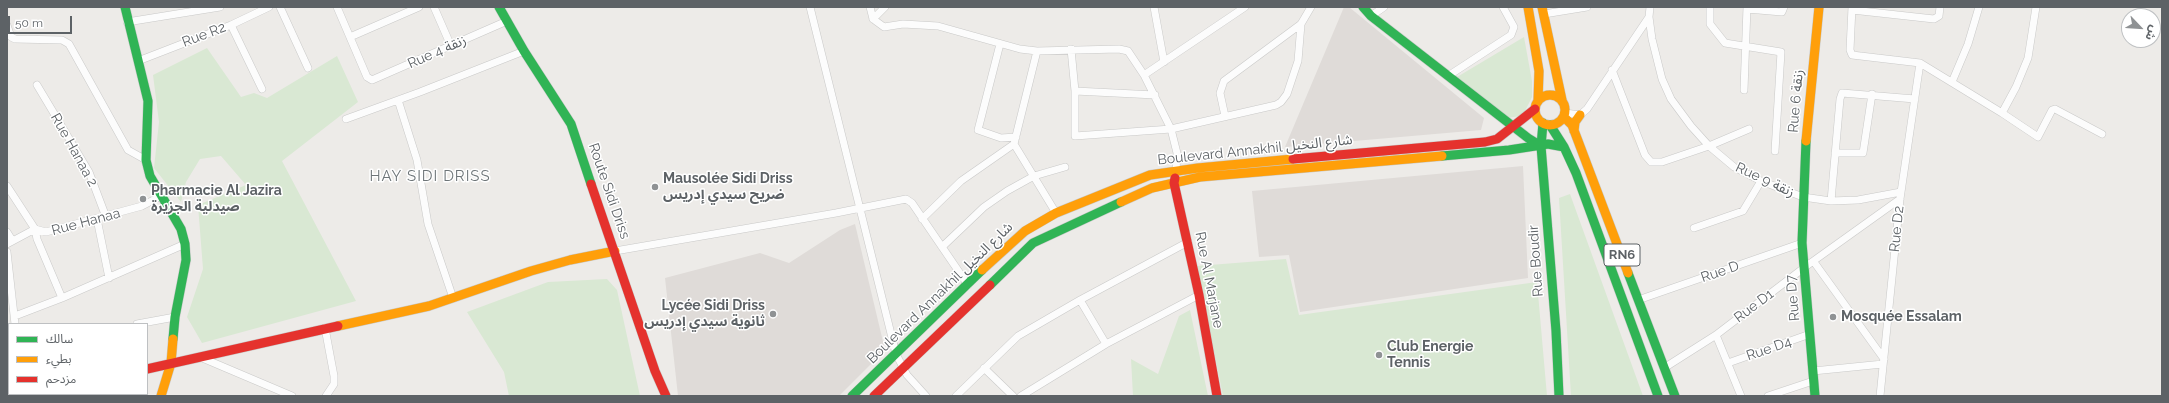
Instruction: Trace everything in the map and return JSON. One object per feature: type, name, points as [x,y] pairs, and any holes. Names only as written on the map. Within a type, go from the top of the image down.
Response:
[{"type":"main road","points":[[125,7],[127,22],[148,101],[146,160],[150,176],[181,229],[185,244],[186,260],[175,317],[171,363],[161,396]]},
{"type":"main road","name":"Route Sidi Driss","points":[[499,7],[524,51],[571,124],[666,396]]},
{"type":"main road","points":[[1363,7],[1371,16],[1448,76],[1514,127],[1542,146]]},
{"type":"main road","points":[[1528,7],[1539,71],[1537,105]]},
{"type":"main road","name":"Rue 6 زنقة","points":[[1803,197],[1819,7]]},
{"type":"main road","name":"RN6","points":[[1543,10],[1565,115],[1574,131],[1675,396]]},
{"type":"main road","points":[[1537,105],[1550,94],[1562,100]]},
{"type":"main road","name":"RN6","points":[[1537,105],[1537,118],[1547,124],[1564,147],[1576,173],[1658,396]]},
{"type":"main road","name":"Boulevard Annakhil شارع النخيل","points":[[852,396],[1007,246],[1026,231],[1056,214],[1150,175],[1176,171],[1485,142],[1497,139],[1514,127],[1537,105]]},
{"type":"main road","points":[[1547,124],[1557,124],[1565,115]]},
{"type":"main road","points":[[1574,131],[1575,122],[1580,115]]},
{"type":"main road","name":"Rue Boudir","points":[[1547,124],[1542,146],[1559,396]]},
{"type":"main road","name":"Boulevard Annakhil شارع النخيل","points":[[874,396],[1033,243],[1053,232],[1152,188],[1200,177],[1555,144],[1564,147]]},
{"type":"main road","name":"Rue Al Marjane","points":[[1176,171],[1174,183],[1199,295],[1217,396]]},
{"type":"main road","name":"Rue D7","points":[[1803,197],[1802,243],[1815,396]]},
{"type":"main road","points":[[148,369],[429,306],[570,260],[615,251]]},
{"type":"main road","points":[[1650,375],[1664,368]]},
{"type":"street","points":[[127,22],[220,7]]},
{"type":"street","name":"Rue R2","points":[[138,61],[231,25],[269,7]]},
{"type":"street","points":[[280,7],[308,68]]},
{"type":"street","points":[[337,7],[350,37],[419,7]]},
{"type":"street","points":[[434,7],[451,46]]},
{"type":"street","points":[[810,7],[896,354],[903,368],[926,396]]},
{"type":"street","points":[[870,7],[873,19],[879,24],[889,28],[903,24],[938,26],[1000,44],[1037,51],[1071,49],[1123,49],[1132,54],[1171,129],[1177,153],[1176,171]]},
{"type":"street","points":[[873,19],[885,7]]},
{"type":"street","points":[[1144,76],[1245,7]]},
{"type":"street","points":[[1224,116],[1220,93],[1224,81],[1301,24],[1311,7]]},
{"type":"street","points":[[1371,16],[1384,7]]},
{"type":"street","points":[[1448,76],[1507,38],[1514,27],[1503,7]]},
{"type":"street","points":[[1543,10],[1588,7]]},
{"type":"street","name":"Rue 9 زنقة","points":[[1650,7],[1649,17],[1652,39],[1662,79],[1671,99],[1691,126],[1709,146],[1734,166],[1761,181],[1803,197],[1831,202],[1901,195]]},
{"type":"street","points":[[1710,7],[1710,24],[1722,41],[1729,45],[1781,52],[1775,151]]},
{"type":"street","points":[[1744,90],[1747,8],[1782,12],[1784,7]]},
{"type":"street","points":[[1940,7],[1939,16],[1934,19],[1852,9],[1851,54],[1920,63],[2002,113],[2038,137],[2052,110],[2055,109],[2102,134]]},
{"type":"street","points":[[1952,82],[1968,44],[1979,7]]},
{"type":"street","points":[[2002,113],[2016,87],[2028,58],[2036,7]]},
{"type":"street","points":[[1155,8],[1164,62]]},
{"type":"street","points":[[1565,115],[1580,115],[1587,109],[1649,17]]},
{"type":"street","name":"Rue 4 زنقة","points":[[350,37],[367,77],[375,80],[507,21]]},
{"type":"street","points":[[1071,49],[1075,91],[1075,136],[1171,129],[1276,105],[1285,99],[1298,61],[1301,24]]},
{"type":"street","points":[[7,25],[11,38],[14,39],[62,40],[69,44],[128,150],[146,160]]},
{"type":"street","points":[[231,25],[262,89]]},
{"type":"street","points":[[1000,44],[978,130],[1001,138],[1015,140]]},
{"type":"street","points":[[346,119],[524,51]]},
{"type":"street","points":[[922,219],[961,181],[1015,140],[1037,51]]},
{"type":"street","name":"Rue D2","points":[[1880,396],[1901,195],[1920,63]]},
{"type":"street","points":[[1612,70],[1645,155],[1651,162],[1662,162],[1709,146],[1749,129]]},
{"type":"street","name":"Rue Hanaa 2","points":[[38,85],[89,172],[106,217]]},
{"type":"street","points":[[1075,91],[1154,95]]},
{"type":"street","points":[[1831,202],[1841,94],[1872,94],[1915,99]]},
{"type":"street","points":[[1835,153],[1863,153],[1872,94]]},
{"type":"street","points":[[398,100],[417,160],[428,224],[453,298]]},
{"type":"street","points":[[1015,140],[1056,214]]},
{"type":"street","points":[[942,247],[984,207],[1007,191],[1034,176],[1065,167]]},
{"type":"street","points":[[1694,228],[1743,211],[1761,181]]},
{"type":"street","name":"Rue Hanaa","points":[[7,186],[35,230],[52,232],[142,206],[161,196]]},
{"type":"street","name":"Rue D1","points":[[1664,368],[1716,335],[1901,195]]},
{"type":"street","points":[[615,251],[859,209],[906,199],[912,203],[968,285]]},
{"type":"street","points":[[97,220],[109,278]]},
{"type":"street","points":[[7,232],[10,242],[35,230],[37,239],[62,298]]},
{"type":"street","points":[[956,396],[1018,336],[1080,300],[1188,242]]},
{"type":"street","name":"Rue D","points":[[1638,300],[1802,243]]},
{"type":"street","points":[[7,252],[15,320],[185,244]]},
{"type":"street","points":[[1813,371],[1883,361],[1814,262]]},
{"type":"street","points":[[1021,396],[1106,344],[1199,295]]},
{"type":"street","points":[[1080,300],[1106,344]]},
{"type":"street","points":[[142,323],[175,317]]},
{"type":"street","points":[[325,328],[334,376],[334,384],[326,396]]},
{"type":"street","name":"Rue D4","points":[[1728,363],[1810,334]]},
{"type":"street","points":[[1716,335],[1741,396]]},
{"type":"street","points":[[199,357],[292,396]]},
{"type":"street","points":[[984,368],[1013,396]]},
{"type":"street","points":[[1768,396],[1813,381]]},
{"type":"shaded area","points":[[1344,7],[1349,7],[1484,118],[1481,130],[1285,147]]},
{"type":"shaded area","points":[[1523,166],[1528,278],[1300,312],[1289,255],[1259,257],[1252,191]]},
{"type":"shaded area","name":"Lycée Sidi Driss ثانوية سيدي إدريس","points":[[855,224],[885,350],[839,396],[678,396],[665,278],[760,253],[789,263],[840,230]]},
{"type":"green space","points":[[1524,37],[1532,81],[1532,97],[1525,111],[1520,116],[1507,118],[1457,77]]},
{"type":"green space","points":[[207,48],[241,97],[254,93],[267,98],[337,56],[358,102],[282,161],[356,301],[202,343],[187,317],[203,269],[198,205],[246,185],[221,156],[200,159],[186,182],[181,202],[154,168],[159,122],[153,75]]},
{"type":"green space","points":[[1570,194],[1643,396],[1571,396],[1559,198]]},
{"type":"green space","name":"Club Energie Tennis","points":[[1286,259],[1299,315],[1537,282],[1547,396],[1223,396],[1197,266]]},
{"type":"green space","points":[[607,279],[617,290],[640,396],[509,396],[504,372],[467,312],[548,282]]},
{"type":"green space","points":[[1190,310],[1208,396],[1133,396],[1131,359],[1158,374],[1179,316]]},
{"type":"traffic: fast","points":[[125,7],[148,101],[146,160],[150,176],[181,229],[185,244],[186,260],[175,317],[173,339]]},
{"type":"traffic: fast","points":[[499,7],[524,51],[571,124],[591,184]]},
{"type":"traffic: fast","points":[[1363,7],[1371,16],[1528,138],[1541,146]]},
{"type":"traffic: fast","points":[[1543,123],[1541,146],[1556,331],[1559,396]]},
{"type":"traffic: fast","points":[[1550,125],[1564,147],[1576,173],[1658,396]]},
{"type":"traffic: fast","points":[[1806,141],[1802,243],[1815,396]]},
{"type":"traffic: fast","points":[[1442,156],[1509,150],[1548,144],[1564,147]]},
{"type":"traffic: fast","points":[[990,285],[1033,243],[1121,202]]},
{"type":"traffic: fast","points":[[852,396],[982,270]]},
{"type":"traffic: fast","points":[[1628,273],[1675,396]]},
{"type":"traffic: slow","points":[[1528,7],[1539,71],[1538,101]]},
{"type":"traffic: slow","points":[[1542,7],[1562,100]]},
{"type":"traffic: slow","points":[[1806,141],[1819,7]]},
{"type":"traffic: slow","points":[[1550,95],[1561,99],[1565,110],[1561,121],[1550,125],[1539,121],[1535,110],[1539,99],[1550,95]]},
{"type":"traffic: slow","points":[[1574,131],[1575,122],[1580,115]]},
{"type":"traffic: slow","points":[[1564,117],[1572,125],[1628,273]]},
{"type":"traffic: slow","points":[[1121,202],[1152,188],[1200,177],[1442,156]]},
{"type":"traffic: slow","points":[[982,270],[1025,231],[1056,213],[1150,175],[1198,168],[1293,159]]},
{"type":"traffic: slow","points":[[338,326],[429,306],[531,271],[570,260],[615,251]]},
{"type":"traffic: slow","points":[[161,396],[171,363],[173,339]]},
{"type":"traffic: jam","points":[[1293,159],[1485,142],[1497,139],[1535,109]]},
{"type":"traffic: jam","points":[[1175,178],[1174,183],[1199,295],[1217,396]]},
{"type":"traffic: jam","points":[[591,184],[655,371],[666,396]]},
{"type":"traffic: jam","points":[[874,396],[990,285]]},
{"type":"traffic: jam","points":[[148,369],[338,326]]},
{"type":"place","name":"Mausolée Sidi Driss ضريح سيدي إدريس","points":[[655,187]]},
{"type":"place","name":"Pharmacie Al Jazira صيدلية الجزيرة","points":[[143,199]]},
{"type":"place","name":"Lycée Sidi Driss ثانوية سيدي إدريس","points":[[773,314]]},
{"type":"place","name":"Mosquée Essalam","points":[[1833,317]]},
{"type":"place","name":"Club Energie Tennis","points":[[1379,355]]},
{"type":"district","name":"HAY SIDI DRISS","points":[[430,176]]}]
